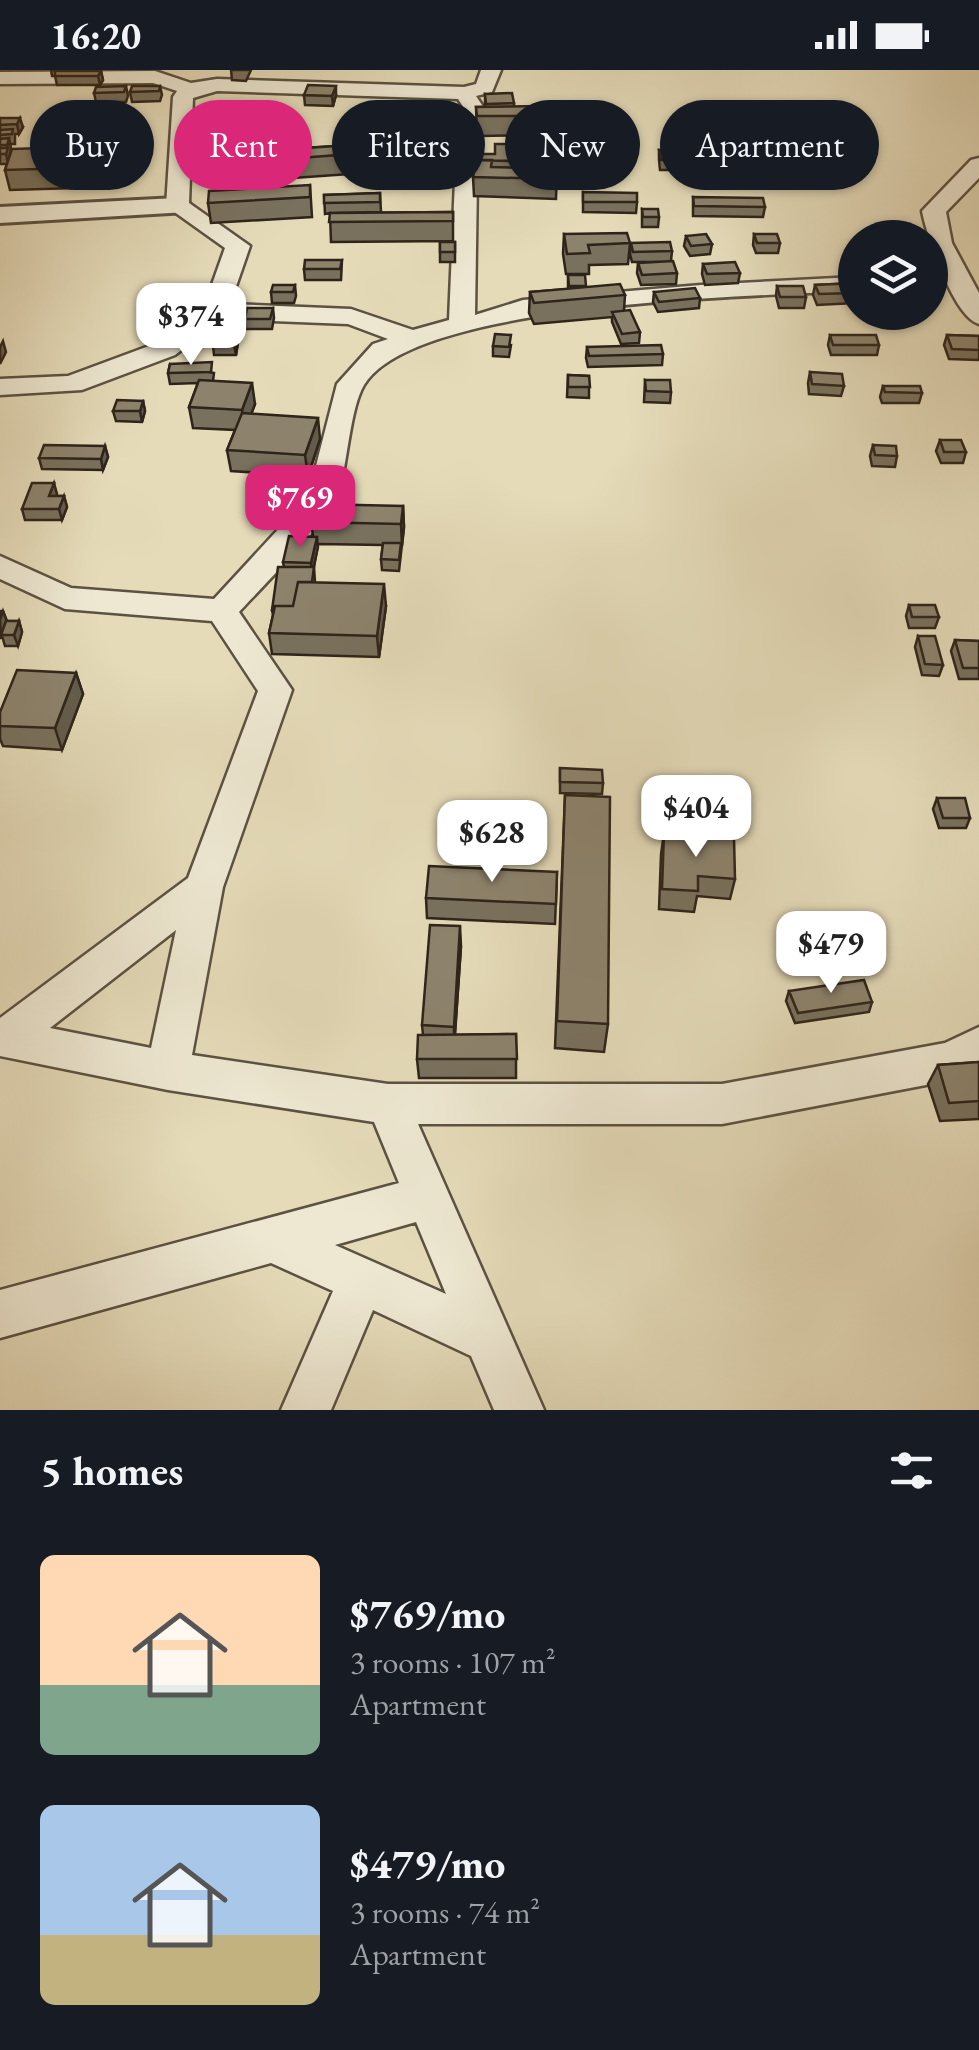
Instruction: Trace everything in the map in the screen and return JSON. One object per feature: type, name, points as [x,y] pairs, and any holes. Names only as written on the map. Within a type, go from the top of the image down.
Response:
[{"type":"street","points":[[0,78],[154,77],[190,89],[217,84],[464,93],[485,88],[491,70]]},
{"type":"street","points":[[177,206],[183,97],[190,89]]},
{"type":"street","points":[[462,326],[466,180],[474,108],[464,93]]},
{"type":"street","points":[[979,165],[934,212],[940,244],[979,316]]},
{"type":"street","points":[[0,215],[177,206],[238,246],[215,311],[166,349],[72,384],[0,387]]},
{"type":"street","points":[[948,279],[960,279]]},
{"type":"street","points":[[222,611],[322,500],[350,384],[382,350],[523,308],[838,285]]},
{"type":"street","points":[[215,311],[351,317],[412,339]]},
{"type":"street","points":[[0,566],[66,598],[222,611]]},
{"type":"street","points":[[168,1071],[204,888],[275,690],[222,611]]},
{"type":"street","points":[[2,1038],[204,888]]},
{"type":"street","points":[[2,1038],[168,1071],[388,1104],[722,1104],[952,1060],[979,1046]]},
{"type":"street","points":[[388,1104],[519,1410]]},
{"type":"street","points":[[0,1314],[428,1196]]},
{"type":"street","points":[[269,1238],[489,1339]]},
{"type":"street","points":[[306,1410],[362,1280]]},
{"type":"building","points":[[55,71],[101,71],[98,76],[55,76]]},
{"type":"building","points":[[308,85],[336,86],[332,96],[304,95]]},
{"type":"building","points":[[126,86],[124,92],[94,93],[96,87]]},
{"type":"building","points":[[132,86],[160,86],[159,91],[130,92]]},
{"type":"building","points":[[512,93],[513,100],[486,104],[485,94]]},
{"type":"building","points":[[485,107],[505,107],[505,116],[485,116]]},
{"type":"building","points":[[0,118],[20,118],[17,124],[0,125]]},
{"type":"building","points":[[495,144],[505,144],[505,161],[485,160],[485,154],[495,154]]},
{"type":"building","points":[[332,146],[332,155],[312,157],[312,148]]},
{"type":"building","points":[[30,148],[30,169],[5,170],[12,149]]},
{"type":"building","points":[[485,160],[492,160],[491,167],[505,167],[505,178],[485,177]]},
{"type":"building","points":[[310,190],[310,197],[208,203],[209,191]]},
{"type":"building","points":[[583,192],[637,193],[637,202],[583,202]]},
{"type":"building","points":[[380,193],[380,202],[324,203],[324,195]]},
{"type":"building","points":[[693,197],[763,198],[765,207],[694,206]]},
{"type":"building","points":[[642,209],[658,209],[659,217],[643,217]]},
{"type":"building","points":[[453,212],[453,221],[329,222],[330,213]]},
{"type":"building","points":[[627,233],[630,243],[588,245],[590,253],[567,254],[564,234]]},
{"type":"building","points":[[706,234],[712,244],[691,246],[686,236]]},
{"type":"building","points":[[754,234],[777,234],[780,243],[757,243]]},
{"type":"building","points":[[440,242],[455,242],[455,252],[440,252]]},
{"type":"building","points":[[670,242],[672,251],[633,252],[631,243]]},
{"type":"building","points":[[305,260],[342,260],[340,269],[304,269]]},
{"type":"building","points":[[673,261],[677,273],[642,275],[638,263]]},
{"type":"building","points":[[735,262],[740,273],[707,274],[703,264]]},
{"type":"building","points":[[568,275],[585,275],[586,286],[569,286]]},
{"type":"building","points":[[620,284],[625,295],[534,303],[530,292]]},
{"type":"building","points":[[838,284],[838,293],[819,294],[815,285]]},
{"type":"building","points":[[273,285],[295,285],[293,292],[271,292]]},
{"type":"building","points":[[777,286],[803,286],[806,297],[780,297]]},
{"type":"building","points":[[695,288],[700,298],[659,302],[654,292]]},
{"type":"building","points":[[247,308],[273,308],[270,319],[245,319]]},
{"type":"building","points":[[630,310],[640,332],[622,334],[612,312]]},
{"type":"building","points":[[217,319],[238,319],[234,344],[213,345]]},
{"type":"building","points":[[495,334],[511,335],[509,347],[493,346]]},
{"type":"building","points":[[830,335],[876,335],[879,345],[833,345]]},
{"type":"building","points":[[947,335],[979,336],[979,350],[952,349]]},
{"type":"building","points":[[661,345],[663,354],[589,356],[587,347]]},
{"type":"building","points":[[212,362],[211,372],[168,373],[170,364]]},
{"type":"building","points":[[810,372],[842,374],[844,386],[812,384]]},
{"type":"building","points":[[568,375],[589,376],[590,387],[568,387]]},
{"type":"building","points":[[199,380],[252,383],[242,410],[189,407]]},
{"type":"building","points":[[645,380],[670,380],[671,392],[646,391]]},
{"type":"building","points":[[883,386],[920,386],[922,393],[885,392]]},
{"type":"building","points":[[117,400],[143,401],[140,411],[113,411]]},
{"type":"building","points":[[242,413],[318,418],[305,455],[227,450]]},
{"type":"building","points":[[940,440],[961,440],[966,452],[944,452]]},
{"type":"building","points":[[44,445],[105,446],[101,459],[39,458]]},
{"type":"building","points":[[873,445],[896,446],[897,456],[875,455]]},
{"type":"building","points":[[32,483],[54,483],[49,496],[64,496],[59,509],[22,509]]},
{"type":"building","points":[[314,504],[403,506],[401,524],[311,522]]},
{"type":"building","points":[[289,536],[317,537],[311,563],[283,562]]},
{"type":"building","points":[[383,543],[401,543],[399,560],[381,559]]},
{"type":"building","points":[[278,567],[314,567],[312,582],[298,582],[293,606],[275,606],[272,610]]},
{"type":"building","points":[[298,582],[384,584],[377,636],[269,633],[275,606],[293,606]]},
{"type":"building","points":[[909,605],[935,605],[939,617],[912,617]]},
{"type":"building","points":[[6,621],[19,621],[14,635],[1,635]]},
{"type":"building","points":[[918,636],[935,636],[943,665],[925,664]]},
{"type":"building","points":[[955,640],[979,641],[979,668],[963,668]]},
{"type":"building","points":[[17,670],[76,673],[55,728],[0,726],[0,712]]},
{"type":"building","points":[[560,768],[602,770],[603,783],[560,782]]},
{"type":"building","points":[[565,795],[610,797],[608,1024],[557,1021]]},
{"type":"building","points":[[937,798],[965,798],[970,818],[943,818]]},
{"type":"building","points":[[664,833],[734,838],[735,879],[698,876],[698,891],[662,889]]},
{"type":"building","points":[[429,866],[557,872],[556,904],[426,898]]},
{"type":"building","points":[[430,925],[460,926],[454,1027],[422,1025]]},
{"type":"building","points":[[864,980],[872,1002],[798,1013],[789,991]]},
{"type":"building","points":[[516,1034],[517,1059],[417,1059],[418,1035]]},
{"type":"building","points":[[979,1062],[979,1101],[949,1103],[938,1065]]}]
